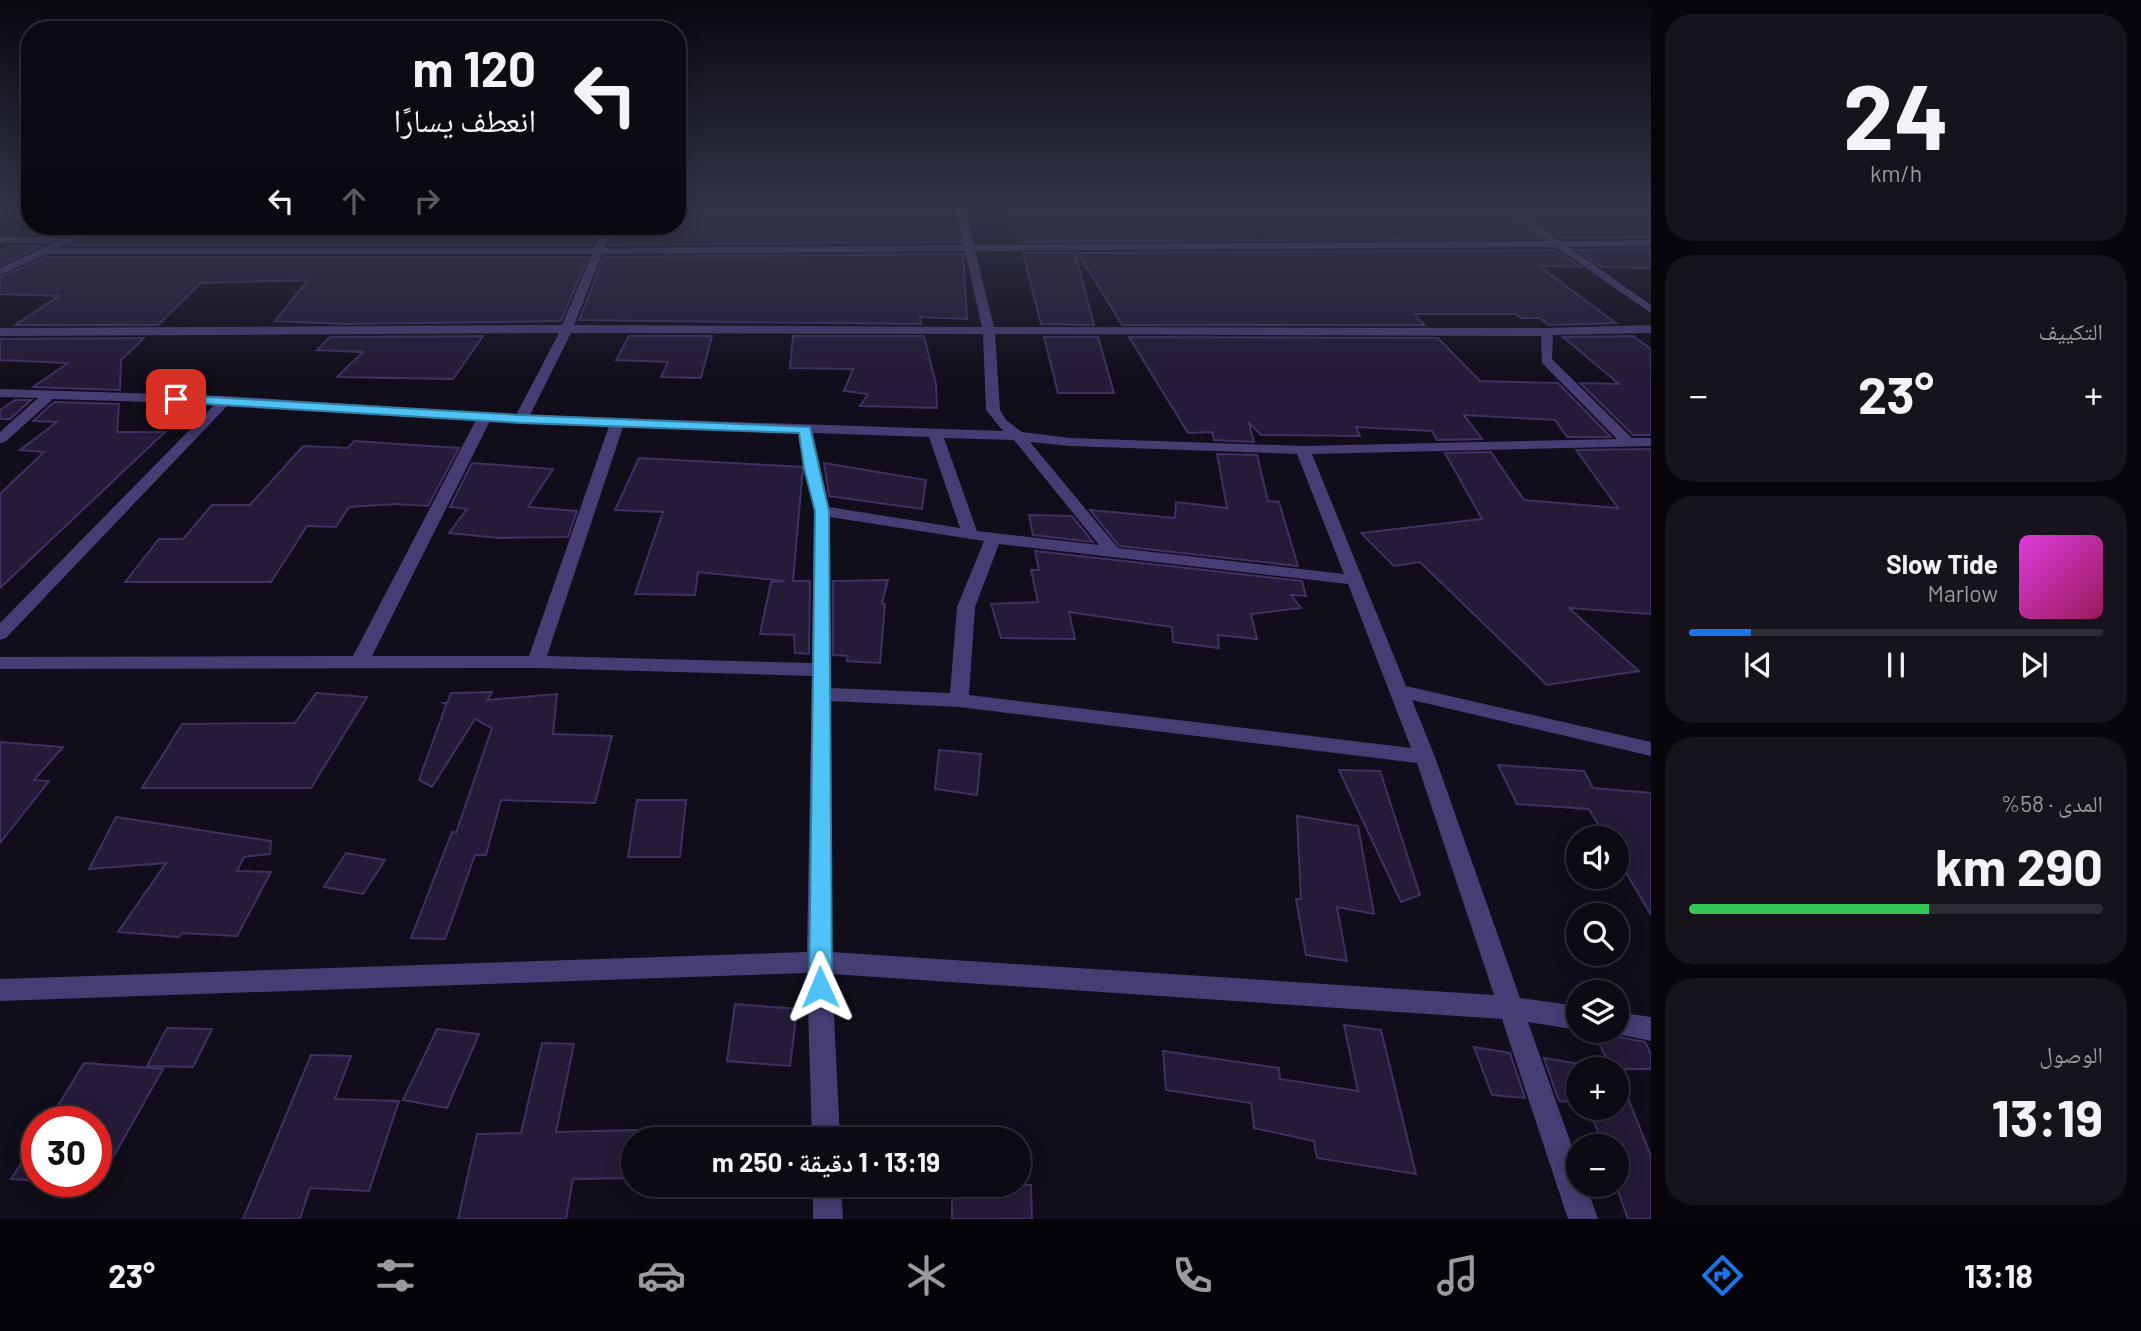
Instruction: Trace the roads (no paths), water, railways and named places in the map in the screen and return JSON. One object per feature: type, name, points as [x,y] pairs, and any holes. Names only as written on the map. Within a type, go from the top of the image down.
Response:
[{"type":"street","points":[[521,419],[567,329],[592,267]]},
{"type":"street","points":[[974,267],[989,332],[993,410],[1002,424],[1018,436],[1112,551]]},
{"type":"street","points":[[1592,267],[1651,310]]},
{"type":"street","points":[[0,332],[567,329],[1547,332],[1651,329]]},
{"type":"street","points":[[1547,332],[1546,360],[1628,442]]},
{"type":"street","points":[[0,393],[226,400],[521,419],[1018,436],[1070,442],[1303,450],[1651,442]]},
{"type":"street","points":[[0,439],[48,396]]},
{"type":"street","points":[[0,634],[226,400]]},
{"type":"street","points":[[360,661],[485,417]]},
{"type":"street","points":[[536,662],[617,423]]},
{"type":"street","points":[[805,429],[822,511],[819,962],[825,1127]]},
{"type":"street","points":[[935,433],[970,533]]},
{"type":"street","points":[[1303,450],[1425,757],[1583,1219]]},
{"type":"street","points":[[822,511],[993,538],[1354,580]]},
{"type":"street","points":[[959,700],[966,607],[993,538]]},
{"type":"street","points":[[0,663],[536,662],[822,670]]},
{"type":"street","points":[[1398,690],[1651,749]]},
{"type":"street","points":[[821,694],[959,700],[1425,757]]},
{"type":"street","points":[[0,990],[819,962],[1512,1008],[1566,1016]]},
{"type":"street","points":[[1629,1026],[1651,1029]]},
{"type":"street","points":[[827,1197],[828,1219]]}]
